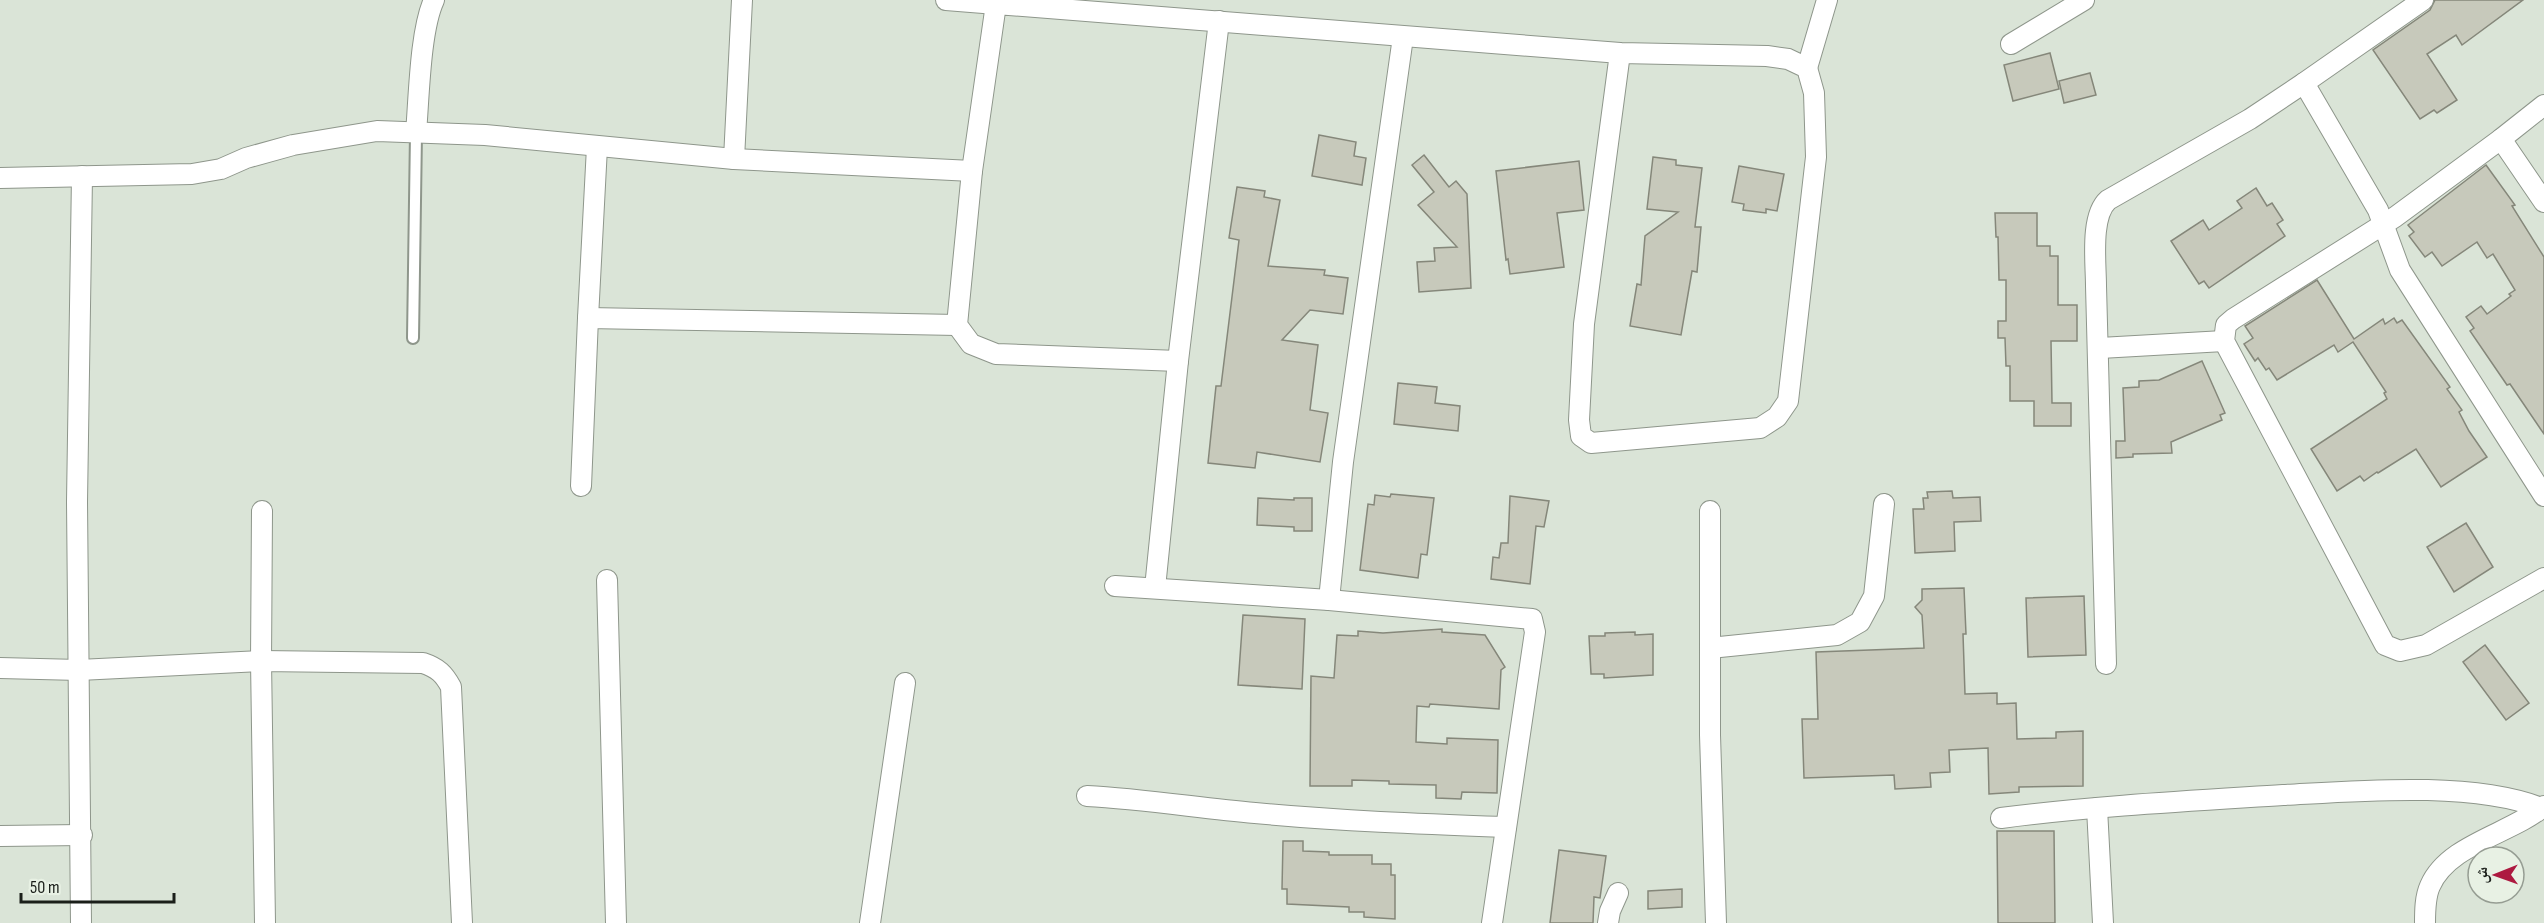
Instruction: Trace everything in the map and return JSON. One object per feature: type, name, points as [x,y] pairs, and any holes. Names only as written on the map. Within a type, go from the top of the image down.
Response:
[{"type":"street","points":[[416,133],[426,35],[430,9],[434,0]]},
{"type":"street","points":[[734,159],[742,0]]},
{"type":"street","points":[[946,0],[1620,53],[1767,56],[1788,59],[1807,68]]},
{"type":"street","points":[[1620,53],[1583,346],[1579,428],[1581,436],[1591,443],[1760,428],[1777,417],[1788,401],[1816,157],[1815,102],[1807,68],[1827,0]]},
{"type":"street","points":[[2012,44],[2084,0]]},
{"type":"street","points":[[2106,664],[2100,348],[2096,286],[2096,228],[2103,205],[2250,119],[2424,0]]},
{"type":"street","points":[[996,4],[972,171],[957,325],[971,344],[996,354],[1178,361]]},
{"type":"street","points":[[1155,588],[1178,361],[1219,21]]},
{"type":"street","points":[[1329,600],[1343,462],[1403,37]]},
{"type":"street","points":[[2304,83],[2378,210],[2405,279],[2544,496]]},
{"type":"street","points":[[2544,105],[2383,224],[2233,319],[2226,325],[2224,341],[2385,645],[2400,651],[2426,645],[2544,578]]},
{"type":"street","points":[[0,178],[192,174],[221,169],[246,158],[293,145],[377,131],[485,135],[734,159],[972,171]]},
{"type":"street","points":[[2501,139],[2544,202]]},
{"type":"street","points":[[581,486],[597,147]]},
{"type":"street","points":[[81,923],[82,835],[77,502],[82,176]]},
{"type":"street","points":[[588,318],[957,325]]},
{"type":"street","points":[[2100,348],[2224,341]]},
{"type":"street","points":[[1710,648],[1837,635],[1860,622],[1874,596],[1884,504]]},
{"type":"street","points":[[262,511],[261,661],[265,923]]},
{"type":"street","points":[[1710,511],[1710,735],[1716,923]]},
{"type":"street","points":[[607,580],[616,923]]},
{"type":"street","points":[[1115,585],[1329,600],[1532,619],[1535,632],[1492,923]]},
{"type":"street","points":[[0,668],[79,670],[261,661],[423,663],[436,667],[451,687],[462,923]]},
{"type":"street","points":[[870,923],[905,682]]},
{"type":"street","points":[[2001,818],[2151,803],[2384,790],[2486,794],[2543,807]]},
{"type":"street","points":[[1087,796],[1142,799],[1253,813],[1382,822],[1506,827]]},
{"type":"street","points":[[2425,923],[2429,887],[2439,871],[2458,854],[2543,807]]},
{"type":"street","points":[[2097,808],[2103,923]]},
{"type":"street","points":[[0,836],[82,835]]},
{"type":"street","points":[[1608,923],[1610,911],[1618,893]]},
{"type":"lane","points":[[413,338],[416,133]]},
{"type":"building","points":[[2435,0],[2523,0],[2462,45],[2456,35],[2427,54],[2457,100],[2437,113],[2434,110],[2420,119],[2373,50],[2430,10]]},
{"type":"building","points":[[2050,53],[2059,89],[2013,101],[2004,65]]},
{"type":"building","points":[[2090,73],[2096,95],[2064,103],[2059,81]]},
{"type":"building","points":[[1319,135],[1356,142],[1354,156],[1366,158],[1362,185],[1312,176]]},
{"type":"building","points":[[1424,155],[1449,187],[1456,181],[1467,194],[1471,288],[1419,292],[1417,262],[1435,261],[1434,248],[1457,247],[1418,205],[1434,192],[1412,165]]},
{"type":"building","points":[[1653,157],[1676,160],[1676,165],[1702,168],[1695,227],[1701,227],[1697,272],[1692,271],[1681,335],[1630,326],[1637,284],[1641,285],[1645,236],[1678,212],[1647,209]]},
{"type":"building","points":[[1579,161],[1584,210],[1557,213],[1564,267],[1510,274],[1508,259],[1506,260],[1496,171]]},
{"type":"building","points":[[2486,165],[2515,205],[2512,206],[2544,257],[2544,434],[2470,331],[2474,328],[2466,317],[2481,306],[2487,314],[2511,296],[2509,294],[2515,290],[2493,254],[2487,258],[2477,242],[2442,266],[2432,252],[2425,257],[2409,236],[2414,232],[2408,225]]},
{"type":"building","points":[[1739,166],[1784,174],[1777,211],[1766,209],[1766,213],[1743,210],[1744,204],[1732,202]]},
{"type":"building","points":[[1237,187],[1265,191],[1264,197],[1280,200],[1268,266],[1325,270],[1324,275],[1348,278],[1343,314],[1310,310],[1282,340],[1318,345],[1310,410],[1328,413],[1320,462],[1257,452],[1255,468],[1208,463],[1216,386],[1221,386],[1239,240],[1229,238]]},
{"type":"building","points":[[2256,188],[2267,206],[2272,203],[2283,220],[2277,224],[2285,236],[2209,288],[2204,281],[2199,284],[2171,241],[2203,220],[2209,230],[2242,208],[2237,201]]},
{"type":"building","points":[[1995,213],[2037,213],[2037,246],[2050,246],[2050,256],[2058,256],[2058,305],[2077,305],[2077,341],[2051,341],[2052,403],[2071,403],[2071,426],[2034,426],[2034,401],[2010,401],[2010,366],[2006,366],[2005,338],[1998,338],[1998,321],[2006,321],[2006,280],[1999,280]]},
{"type":"building","points":[[2317,280],[2354,339],[2383,319],[2385,324],[2394,318],[2397,323],[2402,320],[2450,387],[2447,389],[2462,410],[2459,412],[2469,431],[2487,457],[2441,487],[2416,449],[2364,481],[2360,476],[2337,491],[2311,449],[2387,399],[2384,393],[2386,392],[2353,342],[2338,352],[2334,345],[2277,380],[2258,358],[2255,361],[2244,344],[2253,338],[2245,326]]},
{"type":"building","points":[[2202,361],[2225,413],[2220,415],[2222,420],[2171,442],[2172,453],[2133,454],[2133,457],[2116,458],[2116,441],[2125,441],[2123,388],[2139,387],[2139,381],[2159,380]]},
{"type":"building","points":[[1398,383],[1437,387],[1435,403],[1460,406],[1458,431],[1394,424]]},
{"type":"building","points":[[1952,491],[1953,498],[1980,497],[1981,521],[1954,522],[1955,551],[1915,553],[1913,509],[1924,509],[1923,498],[1928,498],[1927,492]]},
{"type":"building","points":[[1391,494],[1434,498],[1427,555],[1421,554],[1418,578],[1360,570],[1368,504],[1374,505],[1375,495],[1390,497]]},
{"type":"building","points":[[1510,496],[1549,501],[1544,527],[1536,526],[1530,584],[1491,579],[1493,557],[1499,558],[1501,543],[1508,543]]},
{"type":"building","points":[[1258,498],[1294,500],[1294,498],[1312,498],[1312,531],[1294,531],[1294,527],[1257,525]]},
{"type":"building","points":[[2466,523],[2493,567],[2454,592],[2427,547]]},
{"type":"building","points":[[1964,588],[1965,694],[1997,693],[1997,704],[2016,703],[2017,739],[2056,738],[2056,732],[2083,731],[2083,786],[2019,787],[2019,792],[1989,794],[1988,748],[1949,750],[1950,772],[1930,773],[1931,787],[1895,789],[1894,775],[1804,778],[1802,719],[1818,719],[1816,652],[1924,648],[1922,615],[1915,607],[1922,600],[1922,589]]},
{"type":"building","points":[[2084,596],[2086,655],[2028,657],[2026,598]]},
{"type":"building","points":[[1243,615],[1305,619],[1302,689],[1238,685]]},
{"type":"building","points":[[1442,629],[1442,632],[1485,635],[1505,667],[1501,670],[1499,709],[1430,704],[1429,707],[1417,706],[1416,742],[1447,744],[1447,738],[1498,740],[1497,793],[1462,792],[1461,799],[1436,798],[1436,785],[1389,784],[1389,781],[1352,780],[1352,786],[1310,786],[1311,676],[1334,678],[1337,635],[1358,636],[1358,631],[1383,633]]},
{"type":"building","points":[[1635,632],[1635,635],[1653,634],[1653,675],[1604,678],[1604,674],[1591,674],[1589,636]]},
{"type":"building","points":[[2485,645],[2529,703],[2506,720],[2463,662]]},
{"type":"building","points":[[1997,831],[2054,831],[2055,923],[1998,923]]},
{"type":"building","points":[[1283,841],[1303,841],[1303,851],[1329,852],[1329,855],[1372,855],[1372,864],[1391,864],[1391,875],[1395,875],[1395,919],[1364,917],[1364,912],[1349,912],[1349,907],[1287,904],[1287,889],[1282,889]]},
{"type":"building","points":[[1559,850],[1606,856],[1600,898],[1594,897],[1593,923],[1550,923]]},
{"type":"building","points":[[1682,889],[1682,907],[1648,909],[1648,891]]}]
